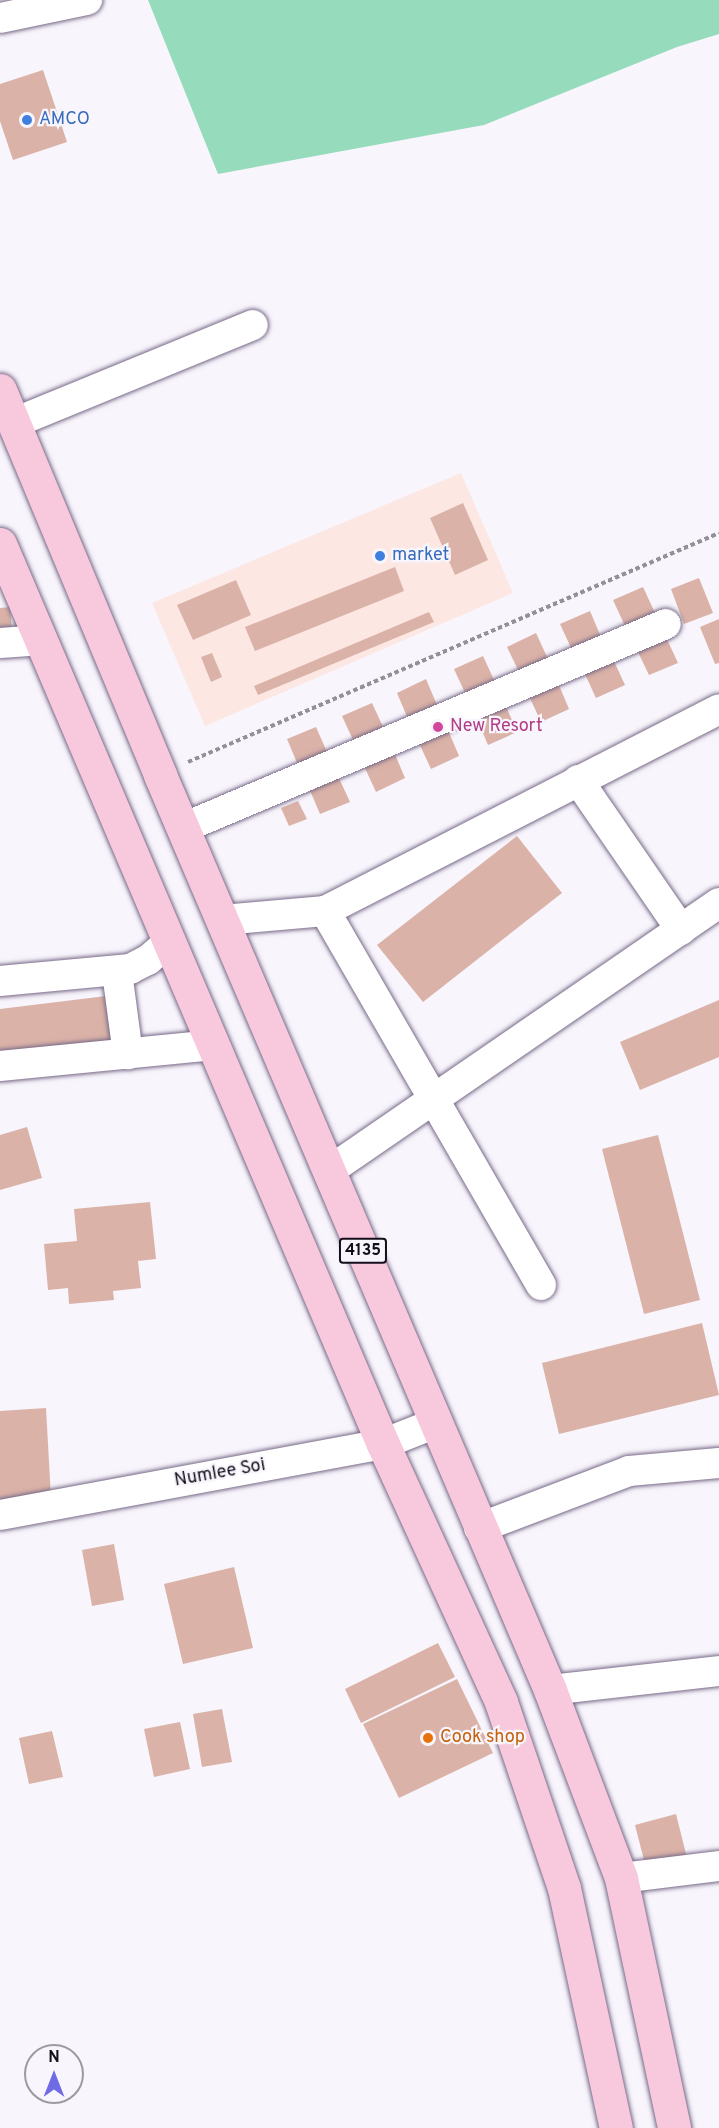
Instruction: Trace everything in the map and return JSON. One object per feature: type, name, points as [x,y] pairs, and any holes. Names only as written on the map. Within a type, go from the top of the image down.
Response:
[{"type":"main road","name":"4135","points":[[0,390],[160,775],[550,1690],[621,1878],[674,2128]]},
{"type":"main road","points":[[0,544],[383,1444],[501,1702],[564,1888],[616,2128]]},
{"type":"street","points":[[0,18],[87,0]]},
{"type":"street","points":[[14,423],[253,325]]},
{"type":"street","points":[[183,828],[666,624]]},
{"type":"street","points":[[0,643],[42,640]]},
{"type":"street","points":[[223,920],[325,911],[719,709]]},
{"type":"street","points":[[578,780],[681,930]]},
{"type":"street","points":[[329,1171],[719,903]]},
{"type":"street","points":[[325,911],[541,1285]]},
{"type":"street","points":[[0,981],[117,972],[148,960],[170,941]]},
{"type":"street","points":[[117,972],[128,1054]]},
{"type":"street","points":[[0,1066],[214,1046]]},
{"type":"street","name":"Numlee Soi","points":[[0,1515],[383,1444],[436,1423]]},
{"type":"street","points":[[479,1528],[629,1471],[719,1462]]},
{"type":"street","points":[[550,1690],[719,1671]]},
{"type":"street","points":[[621,1878],[719,1866]]},
{"type":"path","points":[[160,775],[719,533]]},
{"type":"shaded area","points":[[461,473],[513,593],[205,726],[152,603]]},
{"type":"green space","points":[[148,0],[719,0],[719,34],[677,47],[484,125],[218,174]]},
{"type":"building","points":[[43,70],[67,142],[13,160],[0,121],[0,84]]},
{"type":"building","points":[[463,503],[488,560],[455,575],[430,518]]},
{"type":"building","points":[[395,567],[404,591],[255,651],[245,627]]},
{"type":"building","points":[[699,578],[713,613],[684,624],[671,589]]},
{"type":"building","points":[[236,580],[251,615],[193,640],[177,605]]},
{"type":"building","points":[[643,587],[655,613],[625,626],[613,600]]},
{"type":"building","points":[[10,607],[12,630],[0,631],[0,608]]},
{"type":"building","points":[[590,611],[601,637],[572,650],[560,624]]},
{"type":"building","points":[[429,612],[434,622],[258,695],[254,686]]},
{"type":"building","points":[[719,619],[719,663],[715,664],[700,627]]},
{"type":"building","points":[[536,633],[548,659],[519,672],[507,647]]},
{"type":"building","points":[[666,637],[678,663],[649,675],[637,650]]},
{"type":"building","points":[[212,653],[222,677],[211,682],[201,657]]},
{"type":"building","points":[[483,656],[495,682],[466,695],[454,669]]},
{"type":"building","points":[[613,659],[625,685],[596,698],[584,672]]},
{"type":"building","points":[[426,679],[437,705],[408,719],[397,693]]},
{"type":"building","points":[[558,683],[569,709],[541,722],[529,696]]},
{"type":"building","points":[[372,703],[384,729],[354,742],[342,716]]},
{"type":"building","points":[[506,706],[517,732],[488,745],[477,719]]},
{"type":"building","points":[[316,727],[327,752],[298,765],[287,739]]},
{"type":"building","points":[[448,730],[459,756],[431,769],[419,743]]},
{"type":"building","points":[[394,752],[405,778],[376,792],[364,766]]},
{"type":"building","points":[[338,776],[350,802],[320,814],[309,788]]},
{"type":"building","points":[[298,801],[307,819],[289,826],[281,808]]},
{"type":"building","points":[[517,836],[562,893],[423,1002],[377,945]]},
{"type":"building","points":[[106,996],[111,1041],[0,1055],[0,1009]]},
{"type":"building","points":[[719,1000],[719,1057],[640,1090],[620,1042]]},
{"type":"building","points":[[27,1127],[42,1178],[0,1190],[0,1135]]},
{"type":"building","points":[[658,1135],[700,1300],[644,1314],[602,1149]]},
{"type":"building","points":[[150,1202],[156,1259],[138,1261],[141,1288],[113,1291],[114,1300],[69,1304],[68,1288],[48,1290],[44,1244],[77,1241],[74,1209]]},
{"type":"building","points":[[702,1323],[719,1395],[559,1434],[542,1363]]},
{"type":"building","points":[[46,1408],[51,1498],[0,1501],[0,1411]]},
{"type":"building","points":[[114,1544],[124,1600],[92,1606],[82,1550]]},
{"type":"building","points":[[234,1567],[253,1648],[183,1664],[164,1584]]},
{"type":"building","points":[[438,1643],[455,1677],[361,1723],[345,1689]]},
{"type":"building","name":"Cook shop","points":[[457,1679],[493,1753],[399,1798],[363,1724]]},
{"type":"building","points":[[222,1709],[232,1762],[202,1767],[193,1714]]},
{"type":"building","points":[[180,1722],[190,1769],[154,1777],[144,1729]]},
{"type":"building","points":[[52,1731],[63,1777],[29,1784],[19,1738]]},
{"type":"building","points":[[676,1814],[687,1858],[646,1868],[635,1825]]},
{"type":"place","name":"AMCO","points":[[27,120]]},
{"type":"place","name":"market","points":[[380,556]]},
{"type":"place","name":"New Resort","points":[[438,727]]},
{"type":"place","name":"Cook shop","points":[[428,1738]]}]
